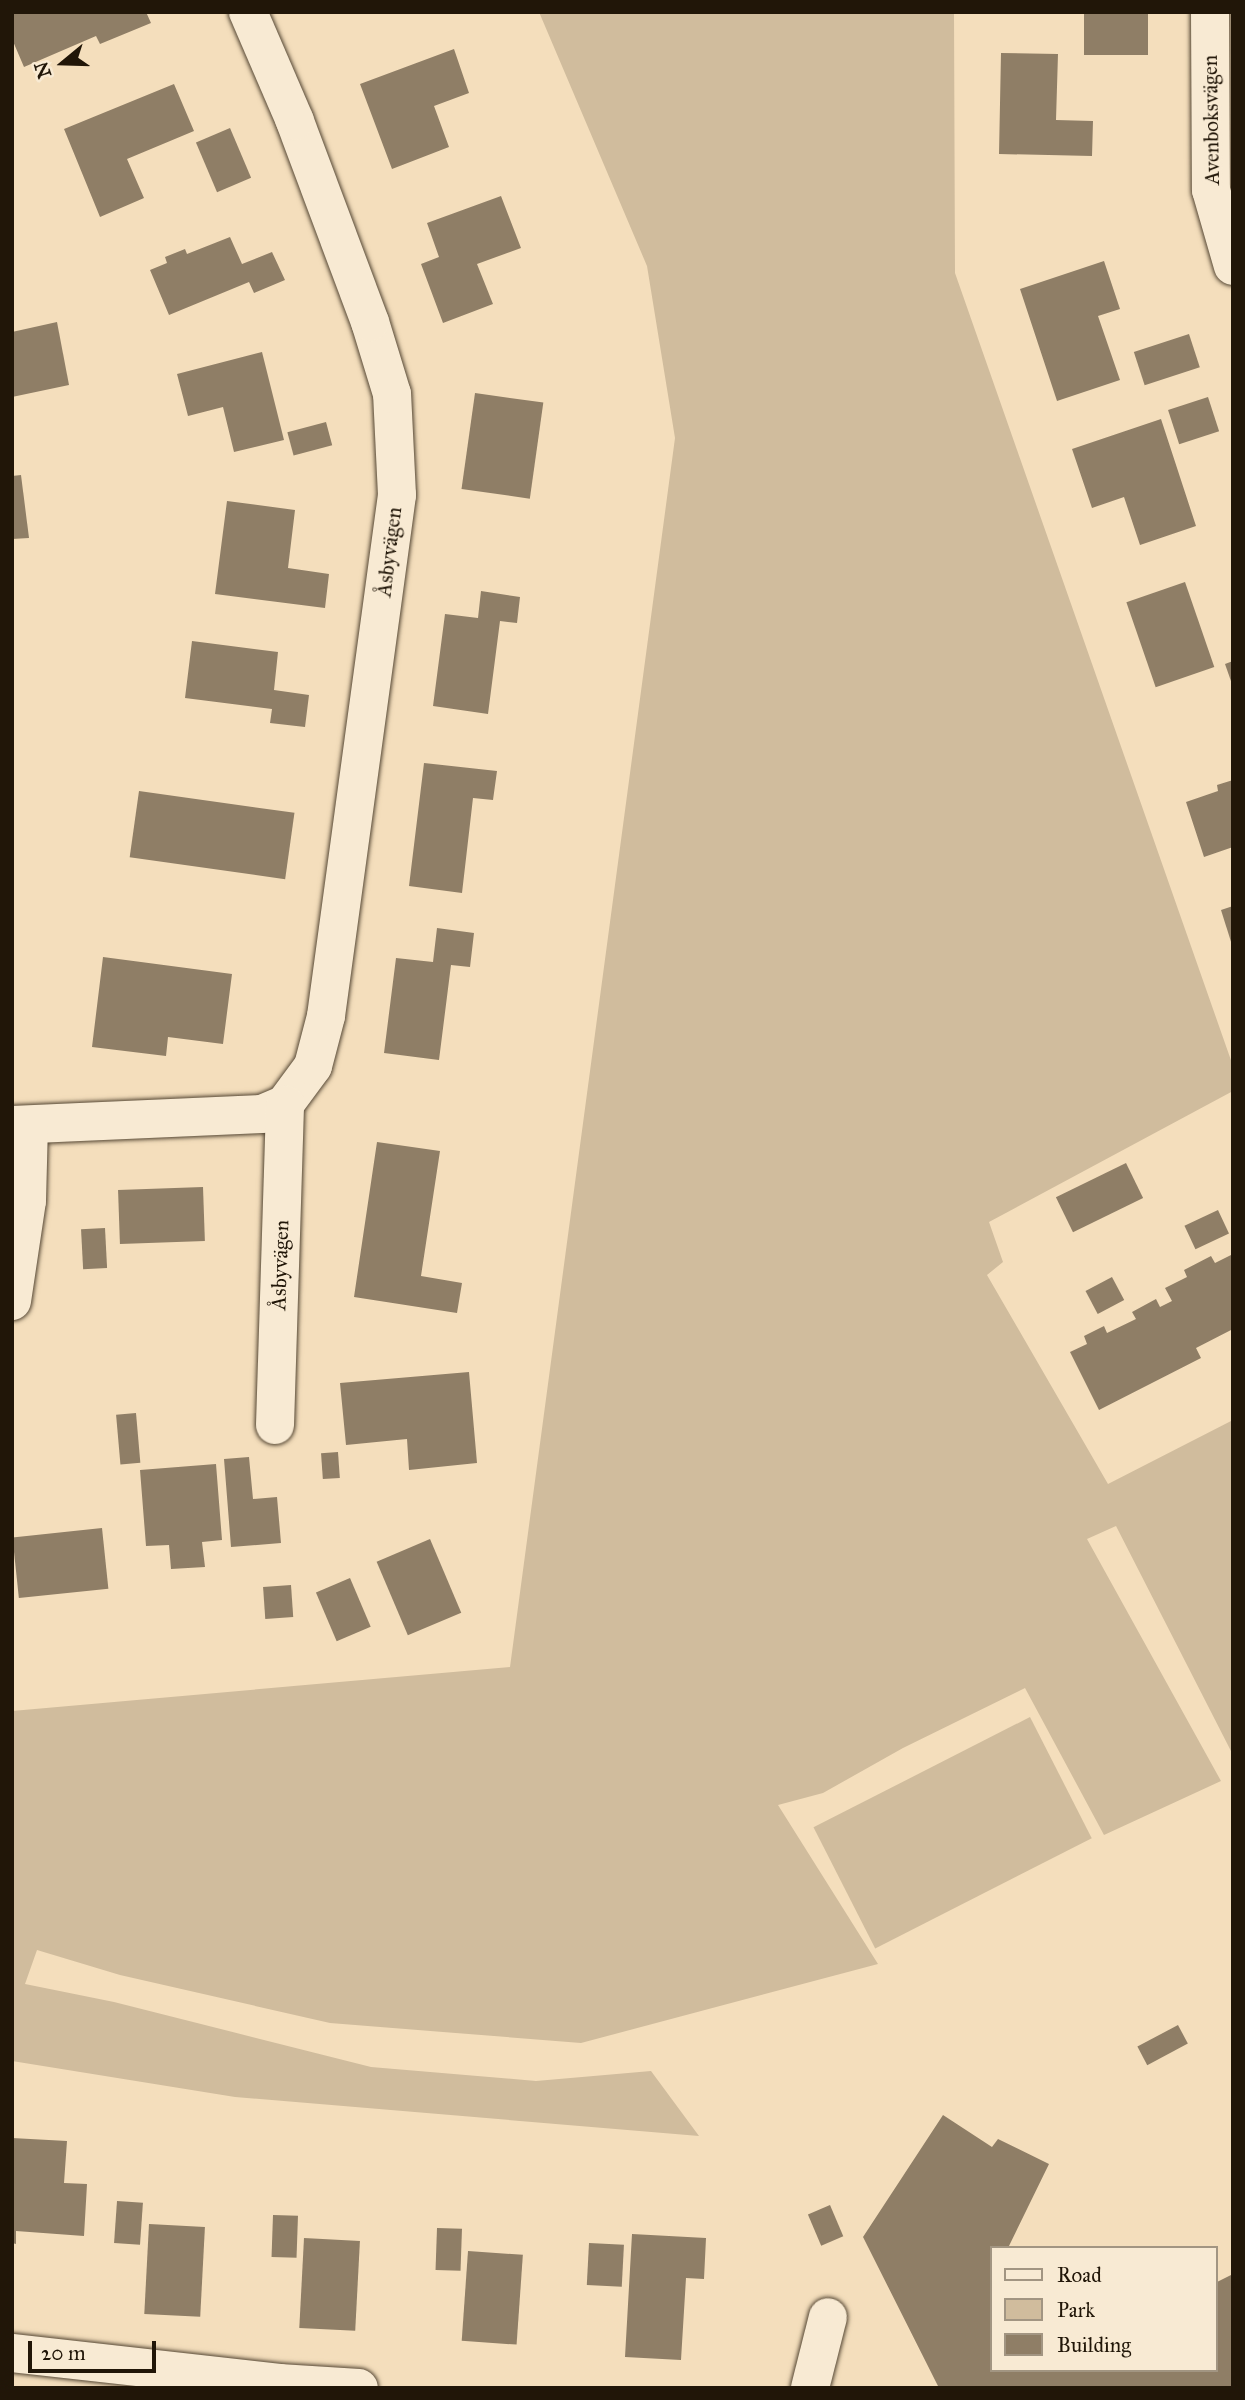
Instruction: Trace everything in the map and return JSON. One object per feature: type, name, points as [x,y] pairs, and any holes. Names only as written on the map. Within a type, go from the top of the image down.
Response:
[{"type":"street","name":"Åsbyvägen","points":[[248,12],[295,121],[370,322],[392,394],[397,495],[326,1016],[313,1066],[285,1104],[275,1425]]},
{"type":"street","name":"Avenboksvägen","points":[[1210,12],[1211,190],[1233,266]]},
{"type":"street","points":[[12,1301],[27,1201],[21,1125],[262,1114],[285,1104]]},
{"type":"street","points":[[810,2388],[828,2317]]},
{"type":"street","points":[[12,2353],[219,2382],[359,2388]]},
{"type":"green space","points":[[539,12],[954,12],[955,273],[1233,1066],[1233,1091],[989,1222],[1003,1262],[987,1275],[1108,1484],[1233,1420],[1233,1755],[1116,1526],[1087,1539],[1221,1781],[1104,1835],[1025,1688],[903,1748],[823,1793],[778,1805],[878,1964],[581,2043],[330,2023],[120,1975],[37,1950],[25,1984],[114,2002],[371,2067],[536,2081],[651,2071],[699,2136],[235,2097],[12,2061],[12,1711],[510,1667],[675,438],[647,266]]},
{"type":"green space","points":[[1030,1717],[1092,1838],[875,1948],[813,1827]]},
{"type":"building","points":[[12,12],[146,12],[151,23],[100,44],[96,36],[24,67],[12,39]]},
{"type":"building","points":[[1084,12],[1148,12],[1148,55],[1084,55]]},
{"type":"building","points":[[454,49],[469,93],[434,106],[449,147],[392,169],[360,84]]},
{"type":"building","points":[[1001,53],[1058,54],[1056,120],[1093,121],[1092,156],[999,154]]},
{"type":"building","points":[[174,84],[194,131],[127,159],[144,198],[100,217],[64,129]]},
{"type":"building","points":[[230,128],[251,178],[217,192],[196,142]]},
{"type":"building","points":[[501,196],[521,248],[477,264],[493,304],[443,323],[421,264],[439,257],[427,223]]},
{"type":"building","points":[[230,237],[242,264],[272,252],[285,280],[254,293],[249,282],[169,315],[150,270],[167,263],[165,257],[185,249],[187,254]]},
{"type":"building","points":[[1104,261],[1120,309],[1098,316],[1120,380],[1057,401],[1020,289]]},
{"type":"building","points":[[57,322],[69,385],[12,397],[12,332]]},
{"type":"building","points":[[1189,334],[1200,367],[1145,385],[1134,352]]},
{"type":"building","points":[[262,352],[284,440],[234,452],[223,407],[188,416],[177,374]]},
{"type":"building","points":[[475,393],[543,403],[530,499],[462,489]]},
{"type":"building","points":[[1208,397],[1219,431],[1179,444],[1168,410]]},
{"type":"building","points":[[1161,419],[1196,526],[1140,545],[1124,497],[1092,508],[1072,449]]},
{"type":"building","points":[[326,422],[332,445],[294,456],[287,432]]},
{"type":"building","points":[[21,475],[29,538],[12,539],[12,476]]},
{"type":"building","points":[[227,501],[295,510],[288,568],[329,574],[325,608],[215,594]]},
{"type":"building","points":[[1185,582],[1214,667],[1156,687],[1126,602]]},
{"type":"building","points":[[481,591],[520,597],[517,623],[500,621],[488,714],[433,706],[445,614],[478,618]]},
{"type":"building","points":[[192,641],[278,652],[274,690],[309,695],[305,727],[270,723],[272,709],[185,698]]},
{"type":"building","points":[[1233,661],[1233,684],[1232,684],[1225,664]]},
{"type":"building","points":[[424,763],[497,771],[493,800],[473,798],[462,893],[409,886]]},
{"type":"building","points":[[1233,780],[1233,847],[1204,857],[1186,802],[1218,791],[1217,785]]},
{"type":"building","points":[[139,791],[294,813],[285,879],[130,857]]},
{"type":"building","points":[[1233,906],[1233,945],[1232,945],[1221,910]]},
{"type":"building","points":[[437,928],[474,933],[470,967],[451,965],[439,1060],[384,1053],[396,958],[433,962]]},
{"type":"building","points":[[103,957],[232,974],[223,1044],[168,1037],[166,1056],[92,1047]]},
{"type":"building","points":[[377,1142],[440,1151],[421,1276],[462,1283],[457,1313],[354,1297]]},
{"type":"building","points":[[1126,1163],[1143,1198],[1073,1232],[1056,1197]]},
{"type":"building","points":[[203,1187],[205,1241],[120,1244],[118,1190]]},
{"type":"building","points":[[1218,1210],[1229,1234],[1195,1249],[1184,1226]]},
{"type":"building","points":[[105,1228],[107,1268],[83,1269],[81,1229]]},
{"type":"building","points":[[1233,1254],[1233,1329],[1196,1348],[1201,1358],[1099,1410],[1070,1352],[1087,1344],[1084,1336],[1104,1326],[1107,1333],[1136,1319],[1132,1312],[1156,1299],[1160,1307],[1172,1301],[1165,1288],[1187,1277],[1184,1270],[1211,1256],[1215,1263]]},
{"type":"building","points":[[1112,1277],[1124,1300],[1098,1314],[1086,1291]]},
{"type":"building","points":[[469,1372],[477,1463],[409,1470],[407,1439],[346,1445],[340,1383]]},
{"type":"building","points":[[136,1413],[140,1463],[120,1465],[116,1415]]},
{"type":"building","points":[[338,1452],[340,1478],[323,1479],[321,1453]]},
{"type":"building","points":[[249,1457],[253,1499],[277,1497],[281,1543],[231,1547],[224,1459]]},
{"type":"building","points":[[216,1464],[222,1540],[202,1542],[205,1567],[171,1569],[169,1545],[146,1546],[140,1470]]},
{"type":"building","points":[[102,1528],[108,1589],[19,1598],[12,1537]]},
{"type":"building","points":[[430,1539],[461,1613],[408,1635],[377,1562]]},
{"type":"building","points":[[350,1578],[371,1627],[337,1641],[316,1592]]},
{"type":"building","points":[[291,1585],[293,1617],[265,1619],[263,1587]]},
{"type":"building","points":[[1178,2025],[1188,2044],[1147,2065],[1137,2047]]},
{"type":"building","points":[[943,2115],[992,2147],[998,2139],[1049,2164],[1009,2246],[990,2246],[990,2372],[1217,2372],[1217,2282],[1233,2274],[1233,2388],[939,2388],[863,2237]]},
{"type":"building","points":[[12,2138],[67,2141],[64,2183],[87,2184],[84,2236],[16,2231],[16,2244],[12,2243]]},
{"type":"building","points":[[117,2201],[143,2203],[140,2245],[114,2243]]},
{"type":"building","points":[[830,2205],[843,2236],[821,2246],[808,2214]]},
{"type":"building","points":[[273,2215],[298,2216],[297,2258],[272,2257]]},
{"type":"building","points":[[149,2224],[205,2227],[200,2317],[144,2314]]},
{"type":"building","points":[[437,2228],[462,2229],[461,2271],[436,2270]]},
{"type":"building","points":[[632,2234],[706,2238],[704,2279],[686,2278],[681,2360],[625,2357]]},
{"type":"building","points":[[304,2238],[360,2241],[355,2331],[299,2328]]},
{"type":"building","points":[[589,2243],[624,2245],[622,2287],[587,2285]]},
{"type":"building","points":[[468,2251],[523,2255],[517,2345],[462,2341]]}]
